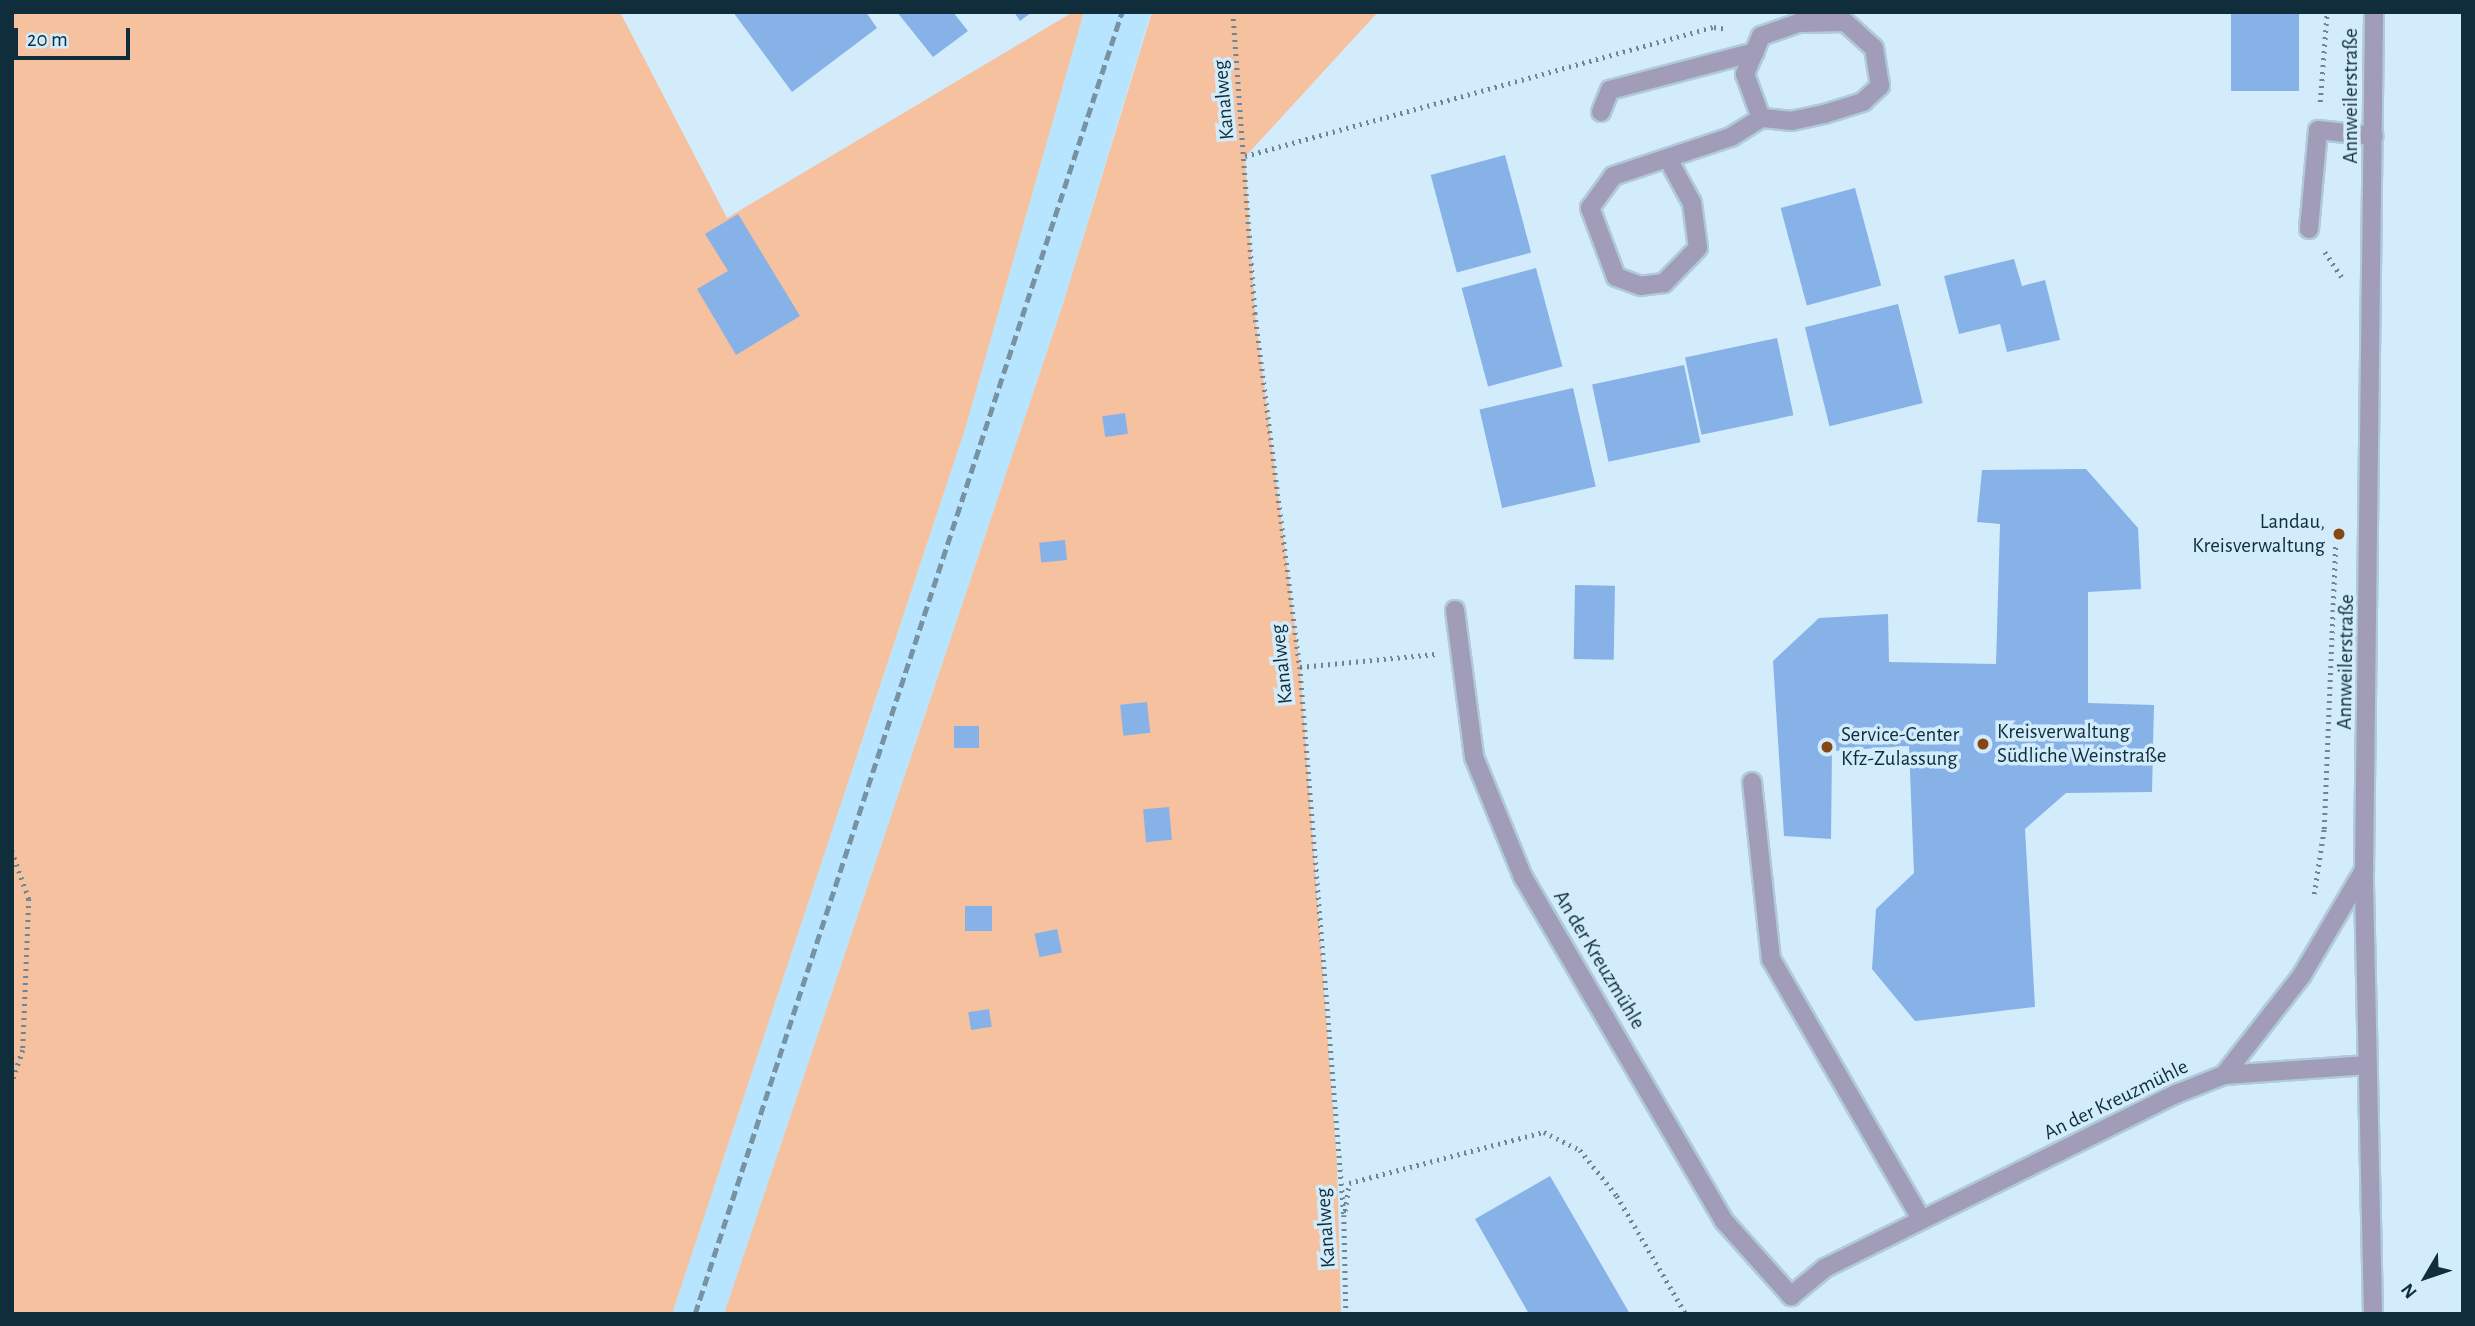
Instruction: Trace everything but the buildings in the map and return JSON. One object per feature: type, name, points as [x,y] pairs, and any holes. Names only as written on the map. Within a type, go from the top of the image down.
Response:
[{"type":"street","name":"Annweilerstraße","points":[[2373,1314],[2364,870],[2374,12]]},
{"type":"street","points":[[1601,112],[1610,90],[1758,44],[1798,18],[1845,22],[1874,48],[1880,86],[1863,103],[1792,121],[1761,118],[1731,137],[1613,176],[1590,208],[1616,277],[1641,286],[1664,283],[1698,248],[1692,202],[1668,159]]},
{"type":"street","points":[[1758,44],[1745,74],[1761,118]]},
{"type":"street","points":[[2309,229],[2318,130],[2374,136]]},
{"type":"street","name":"An der Kreuzmühle","points":[[1455,610],[1456,652],[1474,757],[1523,877],[1724,1221],[1791,1305],[1825,1268],[1921,1219],[2224,1075],[2368,1065]]},
{"type":"street","points":[[1752,782],[1771,959],[1921,1219]]},
{"type":"street","points":[[2224,1075],[2302,975],[2364,870]]},
{"type":"path","name":"Kanalweg","points":[[1233,12],[1255,313],[1300,667],[1344,1215],[1346,1314]]},
{"type":"path","points":[[2318,130],[2327,12]]},
{"type":"path","points":[[1245,156],[1714,27],[1758,44]]},
{"type":"path","points":[[2309,229],[2347,284]]},
{"type":"path","points":[[2312,911],[2324,829],[2337,522]]},
{"type":"path","points":[[1300,667],[1456,652]]},
{"type":"path","points":[[12,851],[29,899],[23,1051],[12,1082]]},
{"type":"path","points":[[1344,1215],[1349,1183],[1544,1132],[1580,1150],[1617,1196],[1686,1314]]},
{"type":"shaded area","points":[[12,12],[620,12],[727,218],[1073,12],[1084,12],[966,426],[672,1314],[12,1314]]},
{"type":"shaded area","points":[[1084,12],[1151,12],[1063,304],[724,1314],[672,1314],[966,426]]},
{"type":"shaded area","points":[[1152,12],[1378,12],[1245,157],[1255,313],[1300,667],[1337,1162],[1341,1314],[724,1314],[1063,304]]},
{"type":"railway","points":[[695,1314],[1122,12]]},
{"type":"place","name":"Landau, Kreisverwaltung","points":[[2339,534]]},
{"type":"place","name":"Kreisverwaltung Südliche Weinstraße","points":[[1983,744]]},
{"type":"place","name":"Service-Center Kfz-Zulassung","points":[[1827,747]]}]
